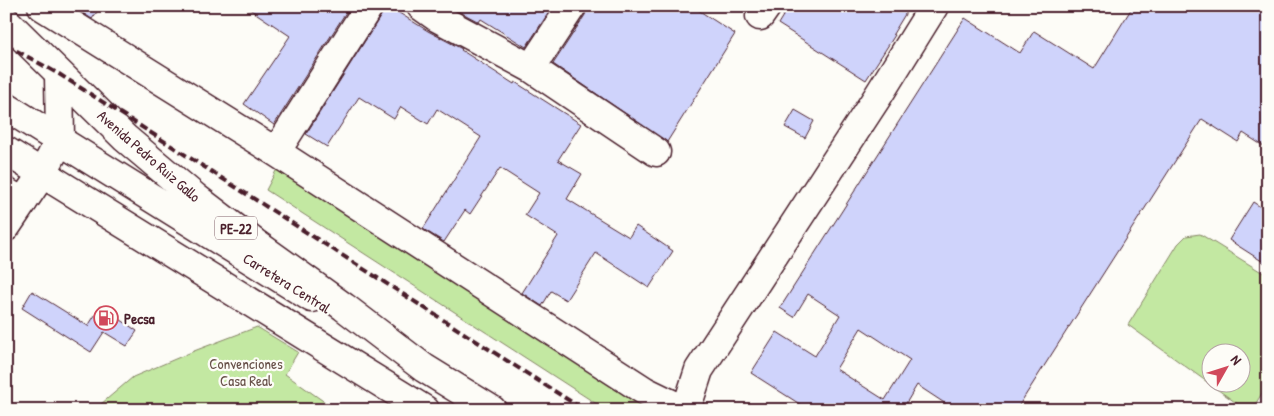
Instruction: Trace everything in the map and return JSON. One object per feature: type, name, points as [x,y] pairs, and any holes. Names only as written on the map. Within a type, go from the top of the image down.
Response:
[{"type":"main road","points":[[42,6],[276,152],[645,391],[685,410],[699,370],[878,96],[934,6]]},
{"type":"main road","points":[[276,152],[370,6]]},
{"type":"main road","points":[[421,6],[438,18],[532,68],[656,152]]},
{"type":"main road","points":[[532,68],[572,6]]},
{"type":"main road","name":"Avenida Pedro Ruiz Gallo","points":[[6,21],[125,138],[195,197],[424,368]]},
{"type":"main road","points":[[6,227],[14,197],[42,174],[60,140],[59,74]]},
{"type":"main road","name":"Carretera Central","points":[[6,107],[492,410]]},
{"type":"main road","points":[[6,151],[425,410]]},
{"type":"green space","points":[[278,167],[667,410],[606,410],[266,190]]},
{"type":"green space","points":[[1200,234],[1268,276],[1268,383],[1252,410],[1246,410],[1224,394],[1252,394],[1252,344],[1202,344],[1202,378],[1128,325],[1178,244],[1186,236]]},
{"type":"green space","name":"Convenciones Casa Real","points":[[257,327],[298,352],[285,374],[336,410],[94,410],[133,377]]},
{"type":"building","points":[[76,6],[101,6],[92,19],[75,8]]},
{"type":"building","points":[[245,6],[350,6],[274,125],[244,104],[290,36]]},
{"type":"building","points":[[385,6],[462,49],[514,84],[515,82],[581,124],[558,160],[582,174],[567,199],[629,237],[636,226],[673,251],[649,288],[596,253],[566,300],[551,291],[542,306],[522,293],[558,236],[525,215],[539,193],[500,168],[470,214],[465,210],[444,242],[423,229],[481,137],[437,109],[428,124],[401,107],[394,119],[359,97],[327,147],[306,134],[382,14]]},
{"type":"building","points":[[449,6],[553,6],[526,47],[481,19],[479,22]]},
{"type":"building","points":[[588,6],[692,6],[735,34],[667,142],[553,64],[585,15]]},
{"type":"building","points":[[789,6],[910,6],[893,34],[895,35],[866,80],[778,24]]},
{"type":"building","points":[[1133,6],[1268,6],[1268,149],[1243,133],[1238,142],[1202,119],[1016,410],[955,410],[917,385],[902,410],[809,410],[751,373],[777,332],[815,356],[840,315],[808,294],[794,317],[780,308],[965,18],[1020,53],[1034,31],[1094,69]],"holes":[[[861,328],[910,360],[885,400],[836,369]]]},
{"type":"building","points":[[795,110],[814,121],[805,138],[785,127]]},
{"type":"building","points":[[1253,202],[1268,212],[1268,265],[1229,240]]},
{"type":"building","points":[[32,291],[88,326],[101,306],[137,331],[127,346],[104,332],[91,352],[22,308]]},
{"type":"railway","points":[[6,45],[59,74],[584,410]]},
{"type":"place","name":"Pecsa","points":[[106,318]]}]
